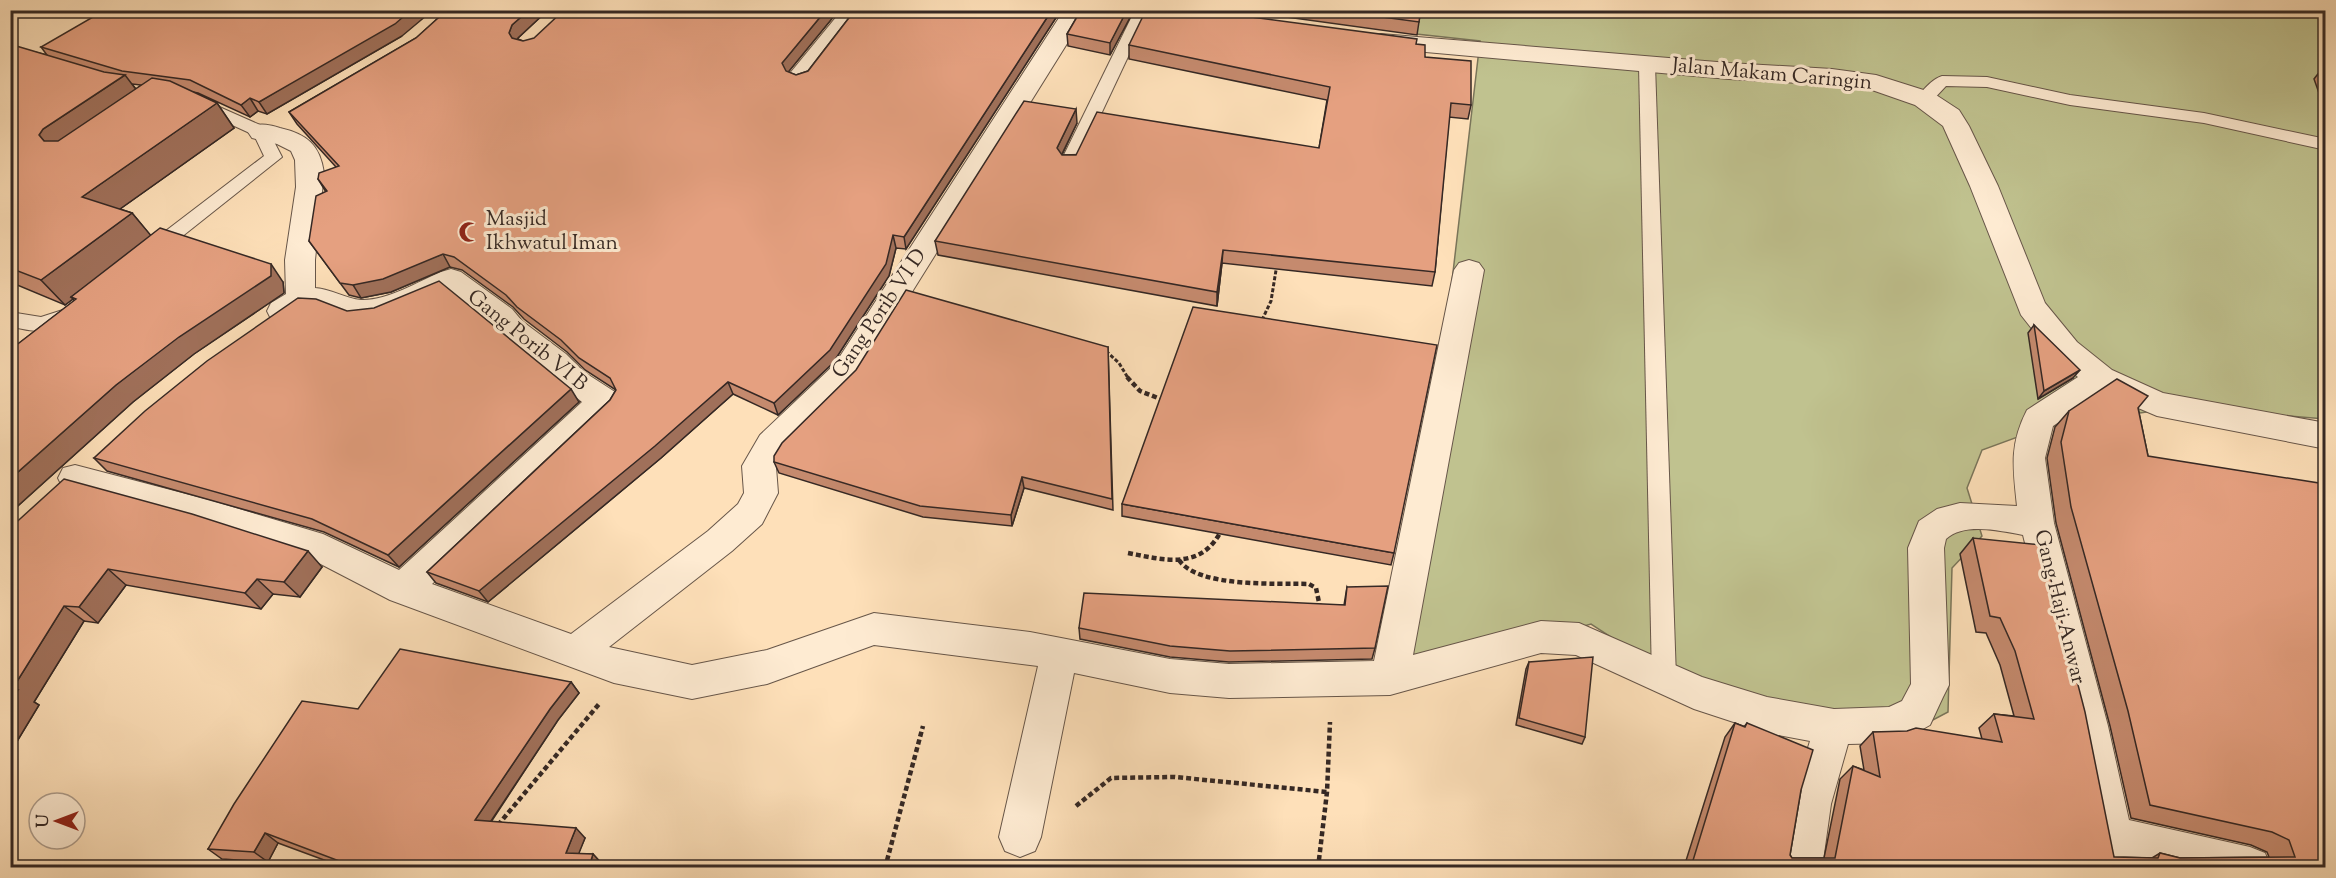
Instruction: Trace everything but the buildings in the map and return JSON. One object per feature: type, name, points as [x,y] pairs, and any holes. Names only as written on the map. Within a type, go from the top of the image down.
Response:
[{"type":"street","points":[[800,77],[855,10]]},
{"type":"street","name":"Gang Porib VI D","points":[[575,652],[720,541],[750,514],[761,493],[759,466],[772,444],[846,372],[1076,10]]},
{"type":"street","name":"Jalan Makam Caringin","points":[[1358,38],[1428,47],[1843,78],[1876,83],[1924,99],[1950,116],[1956,126],[1984,186],[2032,307],[2066,350],[2101,378],[2157,404],[2325,436]]},
{"type":"street","points":[[261,132],[291,114]]},
{"type":"street","points":[[261,132],[294,141],[305,149],[311,187],[300,259],[301,298],[263,324]]},
{"type":"street","points":[[1390,678],[1468,270]]},
{"type":"street","name":"Gang Porib VI B","points":[[301,298],[329,300],[357,311],[383,308],[452,279],[501,317],[511,329],[555,362],[573,380],[604,401],[403,589]]},
{"type":"street","name":"Gang Haji Anwar","points":[[2101,378],[2039,419],[2028,458],[2037,524],[2089,726],[2114,852]]},
{"type":"street","points":[[101,454],[63,490],[209,514],[323,549],[403,589],[575,652],[627,670],[692,682],[767,667],[874,629],[1030,648],[1170,676],[1229,681],[1390,678],[1540,637],[1557,637],[1579,639],[1694,692],[1767,715],[1834,727],[1893,725],[1916,713],[1929,685],[1926,548],[1929,534],[1939,524],[1965,517],[1997,516],[2037,524]]},
{"type":"street","points":[[1020,837],[1059,655]]},
{"type":"street","points":[[1802,867],[1811,804],[1834,727]]},
{"type":"street","points":[[2114,852],[2250,867]]},
{"type":"lane","points":[[1070,163],[1154,11]]},
{"type":"lane","points":[[1647,65],[1664,678]]},
{"type":"lane","points":[[1924,99],[1942,81],[1987,82],[2070,100],[2204,118],[2325,145]]},
{"type":"lane","points":[[142,258],[273,157],[261,132],[183,98]]},
{"type":"lane","points":[[10,319],[27,325],[59,323],[87,302]]},
{"type":"path","points":[[1257,326],[1271,301],[1278,259]]},
{"type":"path","points":[[1100,347],[1112,354],[1126,379],[1136,388],[1151,398],[1172,402]]},
{"type":"path","points":[[1128,553],[1163,561],[1179,560],[1212,545],[1221,533],[1224,522]]},
{"type":"path","points":[[1179,560],[1185,570],[1226,581],[1310,584],[1316,588],[1320,609]]},
{"type":"path","points":[[494,830],[627,670]]},
{"type":"path","points":[[1318,867],[1328,792],[1330,680]]},
{"type":"path","points":[[885,867],[923,726]]},
{"type":"path","points":[[1072,813],[1077,805],[1111,778],[1175,777],[1328,792]]},
{"type":"green space","points":[[1413,11],[2325,11],[2325,419],[2179,407],[2042,428],[1982,450],[1967,488],[1982,536],[1952,568],[1948,712],[1931,721],[1840,721],[1711,702],[1591,624],[1406,675],[1480,41],[1416,34]]},
{"type":"place","name":"Masjid Ikhwatul Iman","points":[[469,232]]}]
